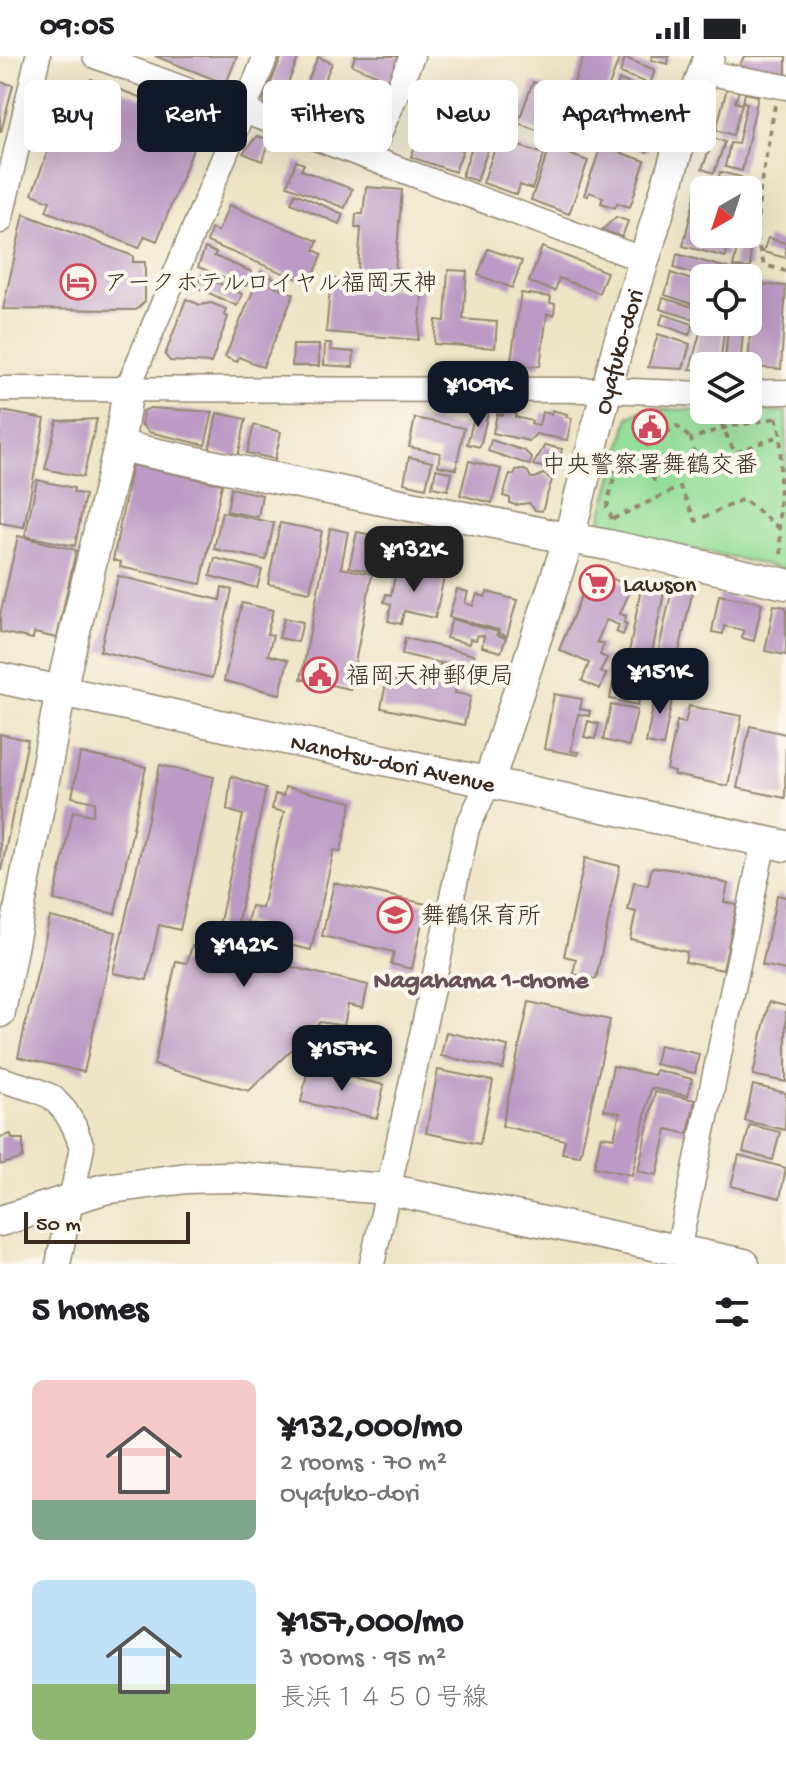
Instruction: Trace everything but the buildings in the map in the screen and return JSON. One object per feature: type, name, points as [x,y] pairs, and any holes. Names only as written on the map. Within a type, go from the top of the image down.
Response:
[{"type":"street","points":[[0,221],[38,56]]},
{"type":"street","points":[[95,56],[160,80]]},
{"type":"street","points":[[247,101],[266,56]]},
{"type":"street","points":[[369,158],[412,56]]},
{"type":"street","points":[[706,64],[782,86]]},
{"type":"street","name":"Oyafuko-dori","points":[[488,784],[569,538],[617,349],[706,64]]},
{"type":"street","points":[[247,112],[644,260]]},
{"type":"street","points":[[0,1012],[61,690],[119,446],[128,388],[226,152]]},
{"type":"street","points":[[0,389],[606,390],[690,393]]},
{"type":"street","points":[[119,446],[786,584]]},
{"type":"street","name":"Nanotsu-dori Avenue","points":[[0,678],[775,844]]},
{"type":"street","points":[[372,1264],[467,828],[488,784]]},
{"type":"street","points":[[678,1250],[775,844]]},
{"type":"street","points":[[0,1079],[52,1097],[65,1111],[82,1147],[58,1264]]},
{"type":"street","points":[[0,1221],[104,1189],[187,1178],[231,1177],[387,1189],[744,1264]]},
{"type":"path","points":[[782,86],[760,190],[756,236],[764,265],[786,271]]},
{"type":"path","points":[[601,525],[680,487],[696,521],[743,499],[779,528],[781,435],[772,405],[780,392]]},
{"type":"path","points":[[691,439],[723,428],[776,418]]},
{"type":"path","points":[[722,424],[735,453],[781,435]]},
{"type":"path","points":[[677,426],[691,439],[697,464],[654,480],[645,459],[647,445],[677,426]]},
{"type":"path","points":[[609,467],[617,469],[645,459]]},
{"type":"path","points":[[612,519],[607,507],[617,469]]},
{"type":"green space","points":[[652,409],[690,410],[690,424],[762,424],[762,411],[786,412],[786,569],[598,529],[629,417]]},
{"type":"place","name":"アークホテルロイヤル福岡天神","points":[[78,282]]},
{"type":"place","name":"中央警察署舞鶴交番","points":[[650,427]]},
{"type":"place","name":"Lawson","points":[[597,583]]},
{"type":"place","name":"福岡天神郵便局","points":[[320,675]]},
{"type":"place","name":"舞鶴保育所","points":[[395,915]]},
{"type":"district","name":"Nagahama 1-chome","points":[[481,978]]}]
